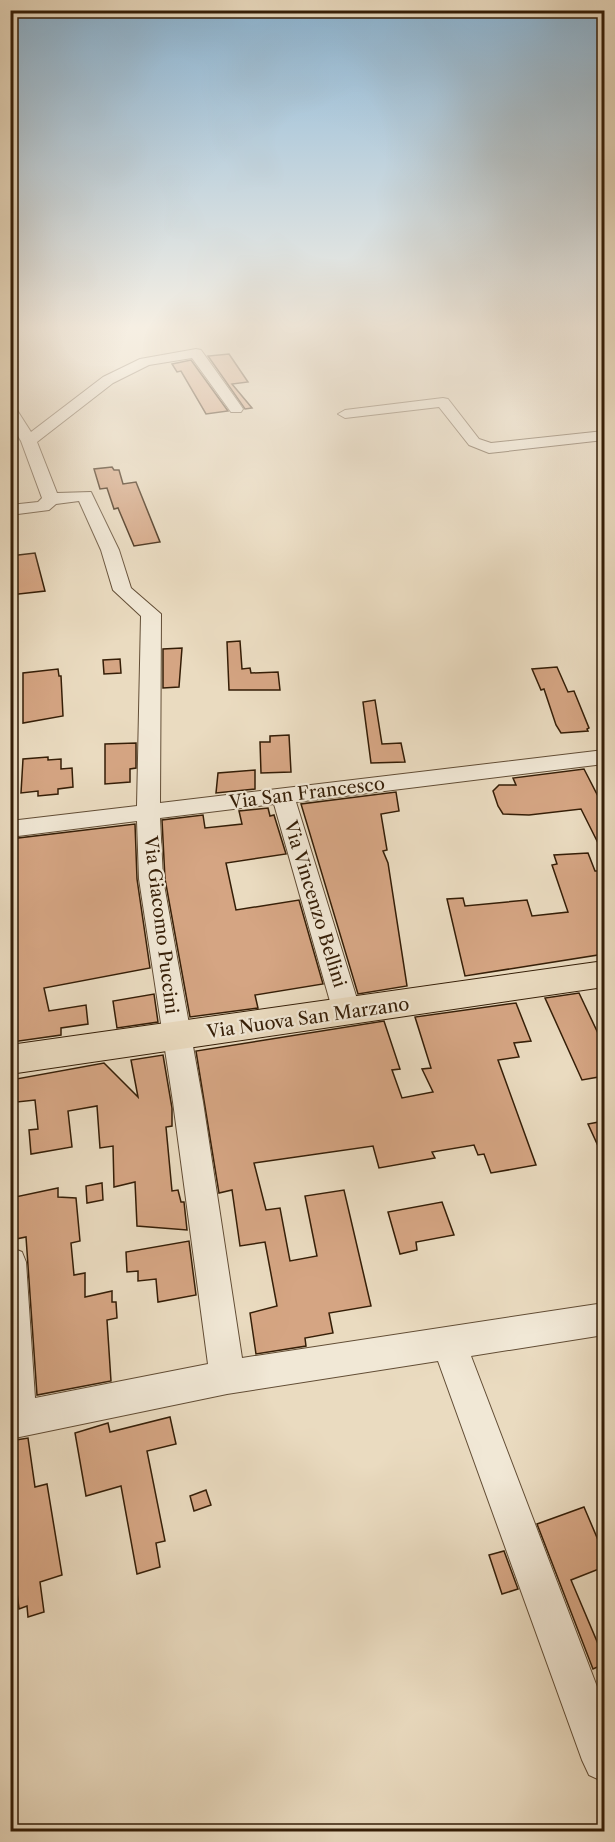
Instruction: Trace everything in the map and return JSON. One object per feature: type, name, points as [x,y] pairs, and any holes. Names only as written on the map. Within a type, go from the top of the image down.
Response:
[{"type":"main road","name":"Via Nuova San Marzano","points":[[10,1060],[604,974]]},
{"type":"street","points":[[10,510],[43,506],[51,499],[29,441],[11,412]]},
{"type":"street","points":[[29,441],[67,412]]},
{"type":"street","points":[[345,414],[362,412]]},
{"type":"street","points":[[451,412],[474,442],[489,448],[604,436]]},
{"type":"street","name":"Via Giacomo Puccini","points":[[51,499],[85,496],[110,550],[122,590],[151,614],[148,813],[151,879],[188,1102],[227,1377]]},
{"type":"street","name":"Via San Francesco","points":[[10,829],[604,757]]},
{"type":"street","name":"Via Vincenzo Bellini","points":[[283,796],[347,1012]]},
{"type":"street","points":[[10,1262],[14,1421],[227,1377],[604,1319]]},
{"type":"street","points":[[449,1343],[604,1760]]},
{"type":"building","points":[[112,467],[114,470],[119,470],[123,484],[136,482],[160,542],[134,546],[118,508],[114,509],[107,488],[100,489],[94,469]]},
{"type":"building","points":[[35,553],[45,591],[10,595],[10,556]]},
{"type":"building","points":[[240,641],[242,669],[250,668],[251,673],[278,672],[280,690],[229,690],[227,642]]},
{"type":"building","points":[[182,648],[179,687],[163,688],[163,649]]},
{"type":"building","points":[[120,659],[121,673],[104,674],[103,660]]},
{"type":"building","points":[[557,667],[568,692],[574,691],[589,728],[588,731],[561,733],[556,725],[544,689],[541,690],[532,669]]},
{"type":"building","points":[[58,669],[59,676],[61,676],[63,716],[23,723],[23,673]]},
{"type":"building","points":[[375,700],[382,744],[401,743],[405,762],[371,763],[363,702]]},
{"type":"building","points":[[289,735],[291,772],[261,773],[260,742],[270,742],[270,736]]},
{"type":"building","points":[[136,743],[136,768],[130,769],[130,782],[105,784],[105,744]]},
{"type":"building","points":[[48,757],[48,760],[61,759],[61,769],[72,768],[73,787],[58,789],[58,794],[38,796],[38,791],[21,793],[23,759]]},
{"type":"building","points":[[584,769],[604,808],[604,855],[581,809],[529,815],[503,814],[493,791],[499,785],[516,785],[513,778]]},
{"type":"building","points":[[255,770],[255,789],[216,793],[218,773]]},
{"type":"building","points":[[396,792],[399,811],[381,814],[387,850],[383,851],[388,863],[407,986],[358,994],[301,804]]},
{"type":"building","points":[[268,808],[270,816],[274,815],[286,854],[226,863],[236,910],[299,900],[323,984],[255,995],[258,1008],[190,1017],[165,879],[162,820],[203,815],[205,828],[242,824],[239,811]]},
{"type":"building","points":[[135,824],[137,879],[150,968],[44,988],[49,1011],[86,1005],[88,1024],[61,1028],[61,1035],[12,1042],[10,839]]},
{"type":"building","points":[[588,853],[595,871],[600,871],[604,882],[604,954],[465,976],[447,899],[463,898],[465,906],[527,900],[532,916],[568,912],[552,865],[557,864],[554,855]]},
{"type":"building","points":[[579,993],[604,1046],[604,1076],[582,1080],[545,998]]},
{"type":"building","points":[[154,994],[158,1022],[117,1028],[113,1001]]},
{"type":"building","points":[[516,1003],[531,1041],[514,1043],[519,1057],[498,1060],[536,1165],[491,1173],[484,1154],[478,1155],[474,1145],[432,1152],[435,1158],[379,1168],[373,1146],[254,1163],[266,1210],[280,1208],[290,1261],[317,1256],[305,1196],[344,1190],[371,1306],[329,1313],[333,1333],[305,1338],[306,1346],[256,1354],[250,1313],[277,1306],[265,1242],[240,1246],[232,1190],[219,1193],[196,1051],[384,1021],[400,1069],[392,1070],[402,1098],[433,1092],[422,1069],[431,1068],[415,1017]]},
{"type":"building","points":[[163,1055],[172,1108],[172,1126],[166,1127],[172,1191],[178,1190],[181,1202],[184,1202],[187,1230],[137,1226],[135,1182],[114,1187],[113,1146],[100,1148],[97,1106],[68,1111],[72,1147],[31,1154],[29,1130],[38,1129],[35,1100],[17,1102],[16,1079],[104,1063],[138,1097],[131,1060]]},
{"type":"building","points":[[604,1121],[604,1159],[588,1124]]},
{"type":"building","points":[[102,1183],[103,1200],[87,1203],[86,1186]]},
{"type":"building","points":[[58,1188],[58,1197],[76,1198],[80,1241],[71,1243],[74,1275],[85,1273],[85,1297],[112,1291],[112,1302],[116,1302],[117,1318],[107,1320],[111,1381],[37,1395],[26,1237],[16,1239],[15,1197]]},
{"type":"building","points":[[442,1202],[454,1235],[416,1242],[417,1250],[400,1254],[388,1212]]},
{"type":"building","points":[[189,1241],[196,1295],[158,1302],[156,1279],[138,1281],[138,1271],[127,1272],[126,1252]]},
{"type":"building","points":[[170,1417],[176,1444],[147,1451],[165,1541],[156,1543],[160,1567],[137,1574],[121,1486],[86,1496],[75,1433],[108,1423],[110,1432]]},
{"type":"building","points":[[28,1438],[35,1487],[47,1484],[62,1575],[40,1582],[44,1612],[28,1617],[27,1606],[19,1609],[14,1568],[10,1569],[10,1441]]},
{"type":"building","points":[[206,1490],[211,1505],[194,1511],[190,1496]]},
{"type":"building","points":[[584,1507],[604,1554],[604,1567],[571,1580],[604,1658],[604,1664],[593,1669],[537,1524]]},
{"type":"building","points":[[504,1551],[518,1589],[502,1594],[489,1555]]}]
